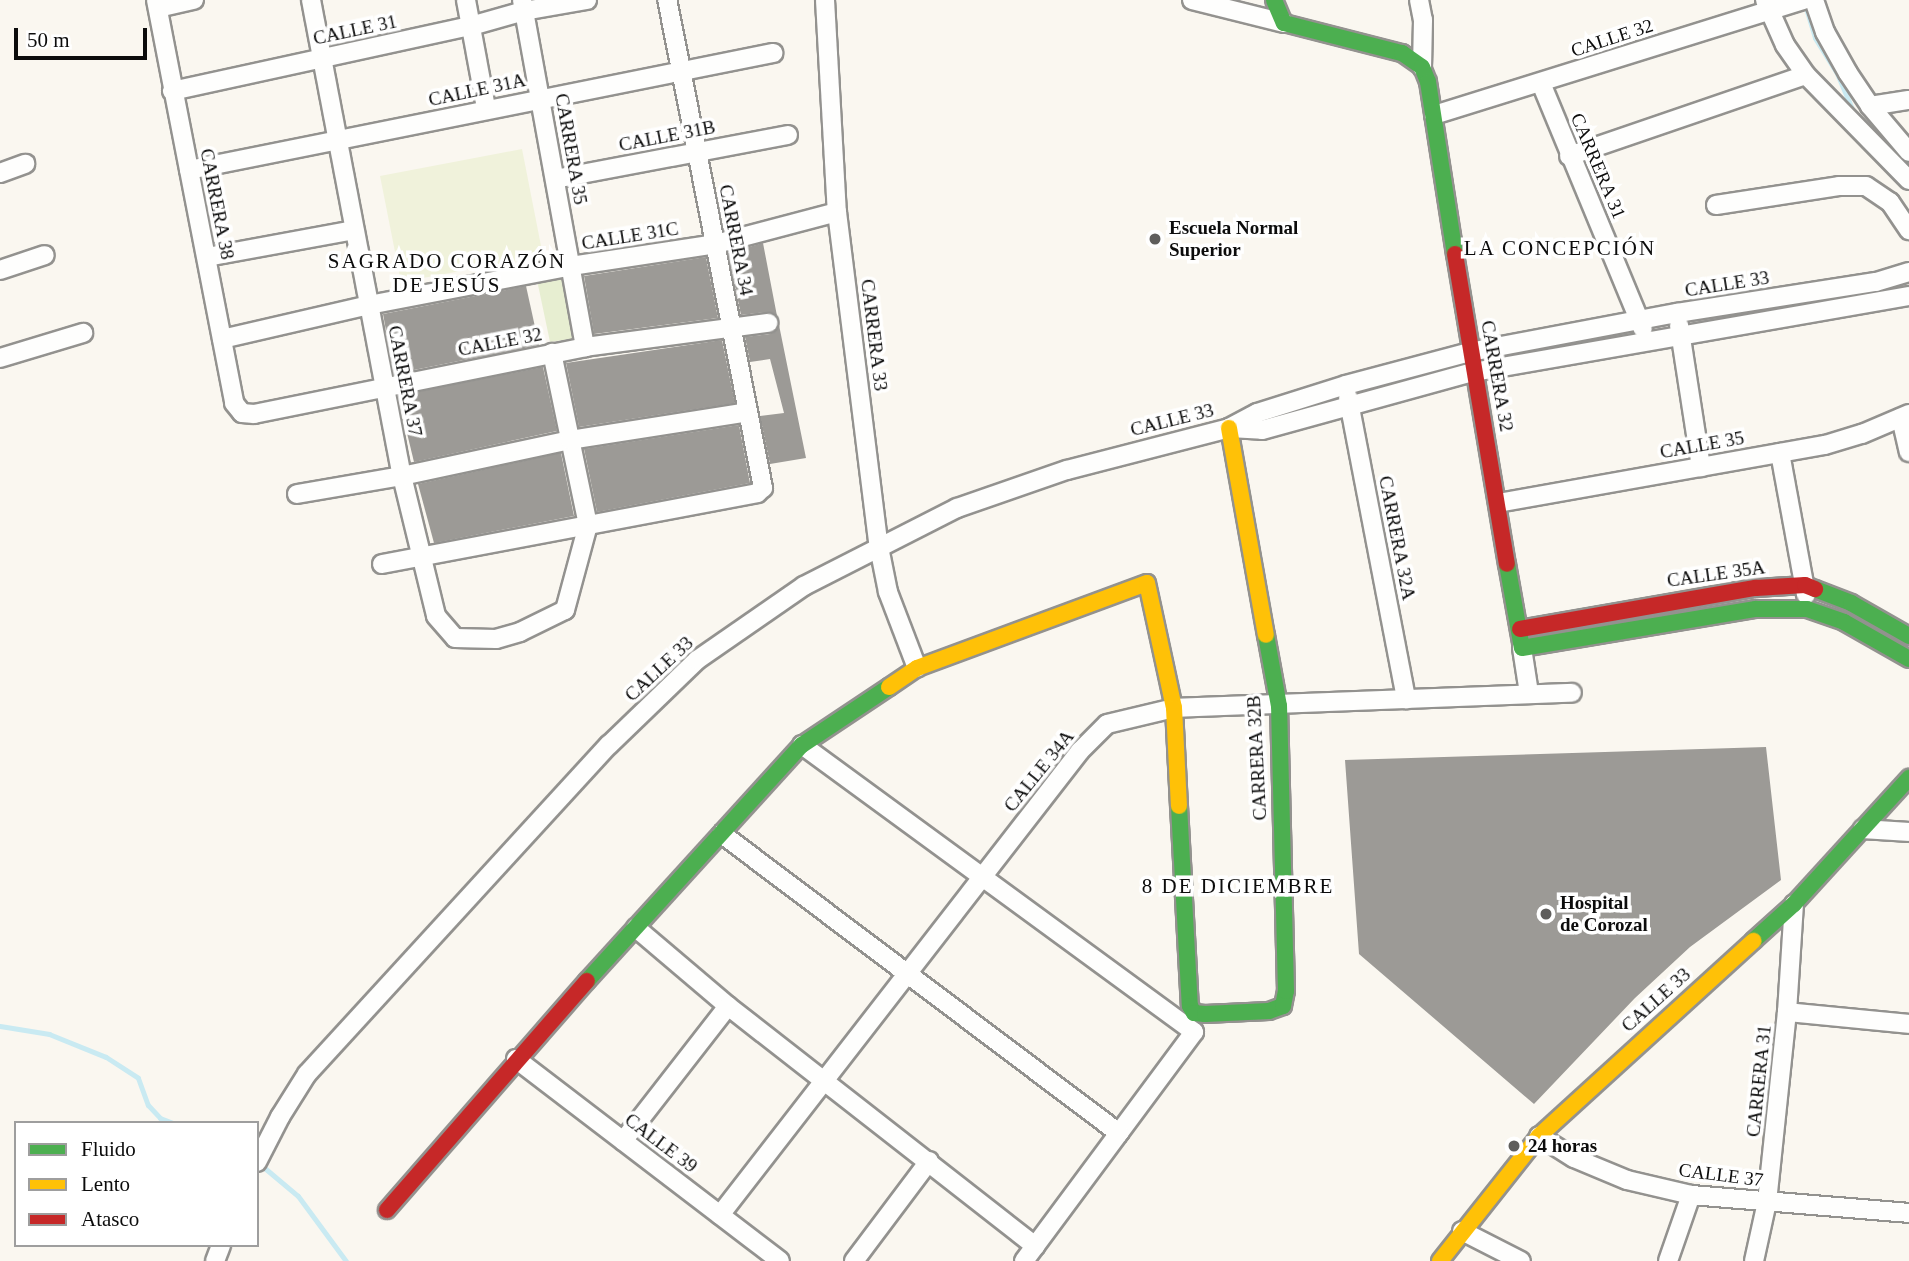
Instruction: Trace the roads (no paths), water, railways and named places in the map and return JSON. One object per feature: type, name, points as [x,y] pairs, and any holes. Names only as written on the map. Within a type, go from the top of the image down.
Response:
[{"type":"street","points":[[157,4],[194,0]]},
{"type":"street","name":"CARRERA 37","points":[[311,0],[402,476],[436,616],[455,638],[496,639],[520,632],[565,610],[588,525]]},
{"type":"street","points":[[466,0],[486,108]]},
{"type":"street","name":"CALLE 31","points":[[172,91],[471,26],[523,6],[587,0]]},
{"type":"street","name":"CARRERA 34","points":[[588,525],[757,493],[763,488],[667,0]]},
{"type":"street","name":"CARRERA 33","points":[[825,0],[837,212],[880,547],[888,592],[917,668]]},
{"type":"street","points":[[1192,0],[1402,54],[1422,66]]},
{"type":"street","points":[[1275,0],[1284,23]]},
{"type":"street","name":"CARRERA 32","points":[[1419,0],[1423,20],[1422,66],[1434,115],[1473,372],[1530,693]]},
{"type":"street","name":"CALLE 32","points":[[1434,115],[1541,83],[1766,5],[1803,0]]},
{"type":"street","points":[[1814,0],[1825,32],[1870,106],[1909,152]]},
{"type":"street","name":"CARRERA 38","points":[[157,4],[234,404],[242,413]]},
{"type":"street","points":[[1766,5],[1785,45],[1806,75],[1909,180]]},
{"type":"street","name":"CARRERA 35","points":[[523,6],[585,347]]},
{"type":"street","name":"CALLE 31A","points":[[190,170],[486,108],[773,53]]},
{"type":"street","points":[[1569,156],[1806,75]]},
{"type":"street","name":"CARRERA 31","points":[[1541,83],[1569,156],[1641,320],[1646,343]]},
{"type":"street","points":[[1870,106],[1909,100]]},
{"type":"street","name":"CALLE 31B","points":[[555,179],[788,135]]},
{"type":"street","points":[[0,173],[25,164]]},
{"type":"street","points":[[1716,205],[1839,186],[1866,186],[1890,202],[1909,230]]},
{"type":"street","name":"CALLE 31C","points":[[222,339],[369,305],[571,266],[716,244],[837,212]]},
{"type":"street","points":[[207,257],[354,230]]},
{"type":"street","points":[[0,270],[45,255]]},
{"type":"street","name":"CALLE 33","points":[[261,1155],[307,1074],[609,745],[697,660],[751,620],[804,586],[957,508],[1067,470],[1229,428],[1257,413],[1346,386],[1470,352],[1677,313],[1876,282],[1909,272]]},
{"type":"street","name":"CALLE 33","points":[[1229,428],[1262,430],[1473,372],[1909,296]]},
{"type":"street","points":[[1677,313],[1701,467]]},
{"type":"street","name":"CALLE 32","points":[[242,413],[254,414],[384,385],[585,347],[768,323]]},
{"type":"street","points":[[0,358],[83,333]]},
{"type":"street","points":[[382,565],[588,525],[552,353]]},
{"type":"street","name":"CARRERA 32A","points":[[1346,386],[1406,699]]},
{"type":"street","points":[[297,495],[402,476],[570,440],[748,412]]},
{"type":"street","points":[[1905,416],[1909,452]]},
{"type":"street","name":"CALLE 35","points":[[1498,503],[1780,453],[1862,434],[1905,416]]},
{"type":"street","name":"CARRERA 32B","points":[[1174,708],[1190,1006],[1194,1013],[1205,1014],[1269,1011],[1283,1006],[1286,991],[1279,706],[1229,428]]},
{"type":"street","points":[[1780,453],[1805,585],[1807,609]]},
{"type":"street","points":[[387,1210],[516,1059],[802,745],[917,668],[1147,583],[1174,708]]},
{"type":"street","name":"CALLE 35A","points":[[1520,629],[1756,588],[1805,585],[1852,603],[1909,636]]},
{"type":"street","points":[[1522,648],[1756,609],[1807,609],[1844,622],[1909,659]]},
{"type":"street","name":"CALLE 34A","points":[[720,1215],[1080,751],[1107,724],[1174,708],[1572,693]]},
{"type":"street","points":[[802,745],[1194,1032],[1024,1261]]},
{"type":"street","name":"CALLE 33","points":[[1440,1261],[1539,1136],[1794,904],[1909,778]]},
{"type":"street","points":[[1863,829],[1909,832]]},
{"type":"street","points":[[722,834],[1119,1133]]},
{"type":"street","name":"CARRERA 31","points":[[1754,1261],[1767,1202],[1787,1012],[1794,904]]},
{"type":"street","points":[[636,928],[728,1006],[1035,1246]]},
{"type":"street","points":[[623,1141],[728,1006]]},
{"type":"street","points":[[1787,1012],[1909,1024]]},
{"type":"street","name":"CALLE 39","points":[[516,1059],[780,1261]]},
{"type":"street","name":"CALLE 37","points":[[1539,1136],[1574,1158],[1627,1180],[1691,1195],[1909,1213]]},
{"type":"street","points":[[854,1261],[929,1161]]},
{"type":"street","points":[[1668,1261],[1691,1195]]},
{"type":"street","points":[[1462,1231],[1521,1261]]},
{"type":"waterway","points":[[1806,8],[1815,38],[1836,71],[1855,116]]},
{"type":"waterway","points":[[0,1026],[49,1034],[106,1057],[138,1078],[148,1105],[160,1118],[168,1121]]},
{"type":"waterway","points":[[261,1165],[298,1196],[346,1261]]},
{"type":"place","name":"Escuela Normal Superior","points":[[1155,239]]},
{"type":"place","name":"Hospital de Corozal","points":[[1546,914]]},
{"type":"place","name":"24 horas","points":[[1514,1146]]},
{"type":"district","name":"LA CONCEPCIÓN","points":[[1560,248]]},
{"type":"district","name":"SAGRADO CORAZÓN DE JESÚS","points":[[447,273]]},
{"type":"district","name":"8 DE DICIEMBRE","points":[[1238,886]]}]
